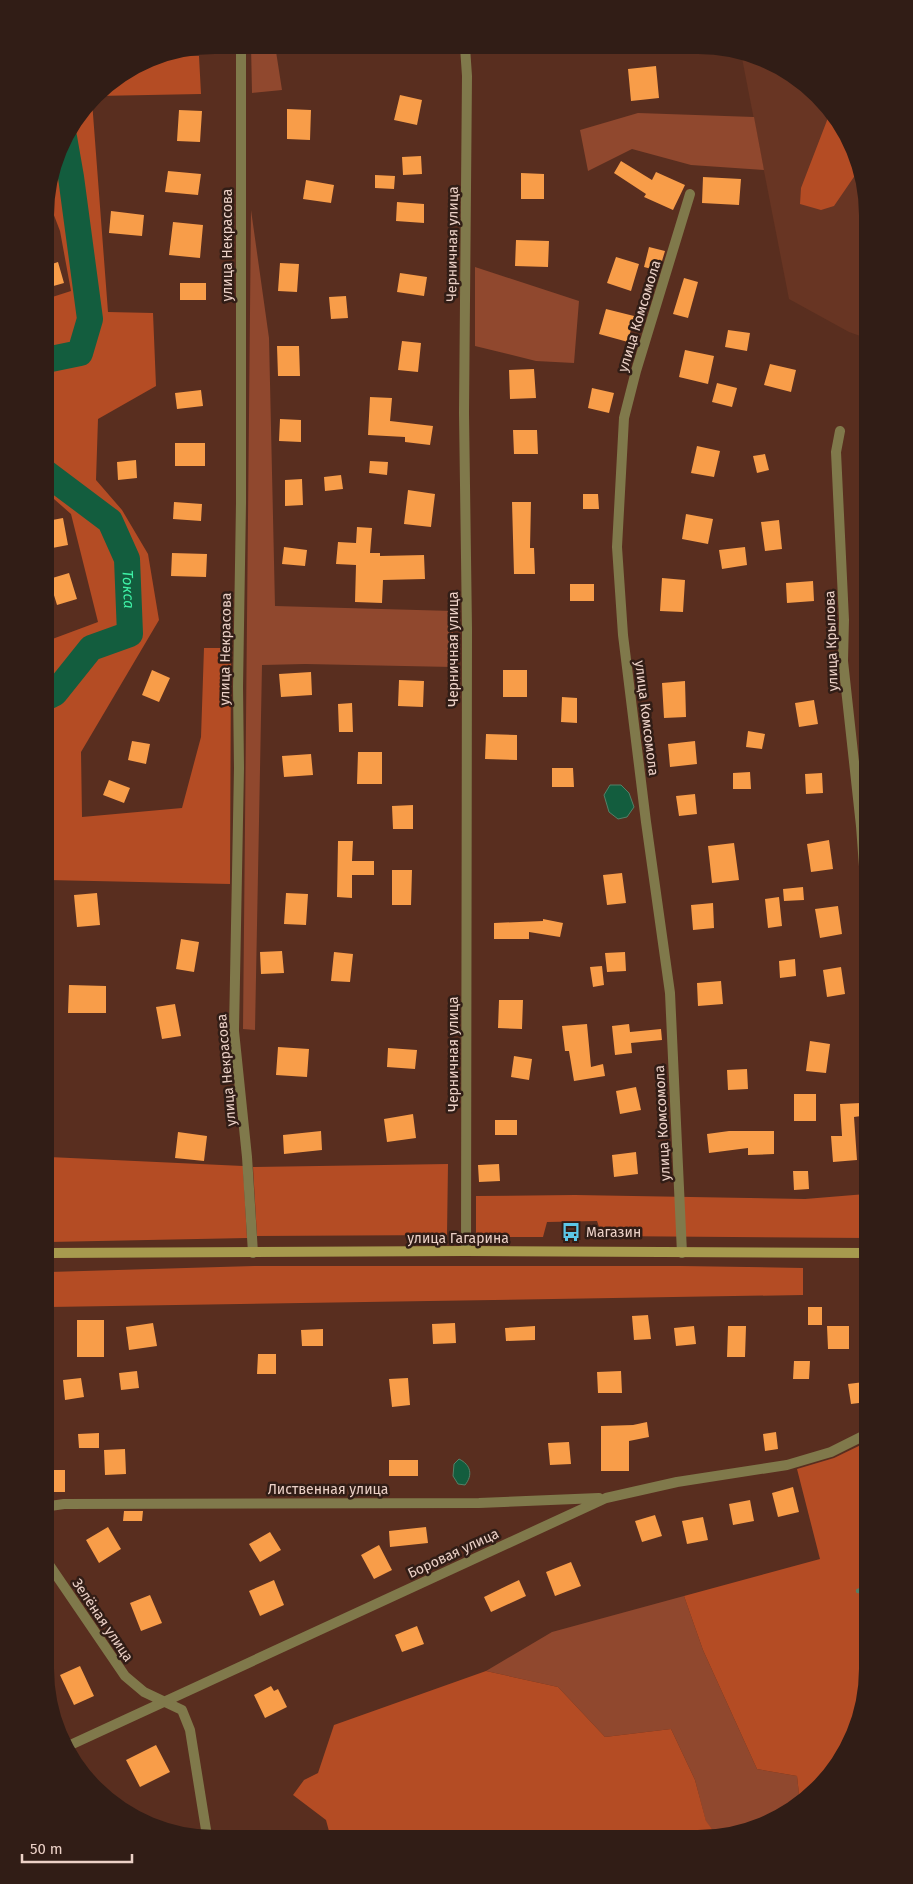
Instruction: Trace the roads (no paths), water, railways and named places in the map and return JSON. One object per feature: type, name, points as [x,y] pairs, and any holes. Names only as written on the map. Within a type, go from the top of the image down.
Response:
[{"type":"main road","name":"улица Гагарина","points":[[54,1253],[466,1251],[859,1253]]},
{"type":"street","name":"улица Некрасова","points":[[241,54],[241,493],[238,687],[239,768],[234,1031],[247,1157],[253,1253]]},
{"type":"street","name":"Черничная улица","points":[[466,54],[467,76],[464,413],[467,629],[466,1251]]},
{"type":"street","name":"улица Комсомола","points":[[682,1253],[670,993],[624,645],[618,547],[624,418],[636,371],[690,194]]},
{"type":"street","name":"улица Крылова","points":[[840,431],[836,452],[844,620],[843,661],[859,808]]},
{"type":"street","name":"Боровая улица","points":[[72,1744],[606,1498],[677,1482],[787,1465],[831,1452],[859,1438]]},
{"type":"street","name":"Лиственная улица","points":[[54,1505],[479,1503],[606,1498]]},
{"type":"street","name":"Зелёная улица","points":[[54,1572],[125,1676],[144,1692],[182,1710],[190,1730],[207,1830]]},
{"type":"waterway","name":"Токса","points":[[54,358],[80,353],[90,319],[67,152]]},
{"type":"waterway","name":"Токса","points":[[54,479],[110,521],[127,559],[130,634],[91,648],[54,694]]},
{"type":"place","name":"Магазин","points":[[571,1232]]}]
